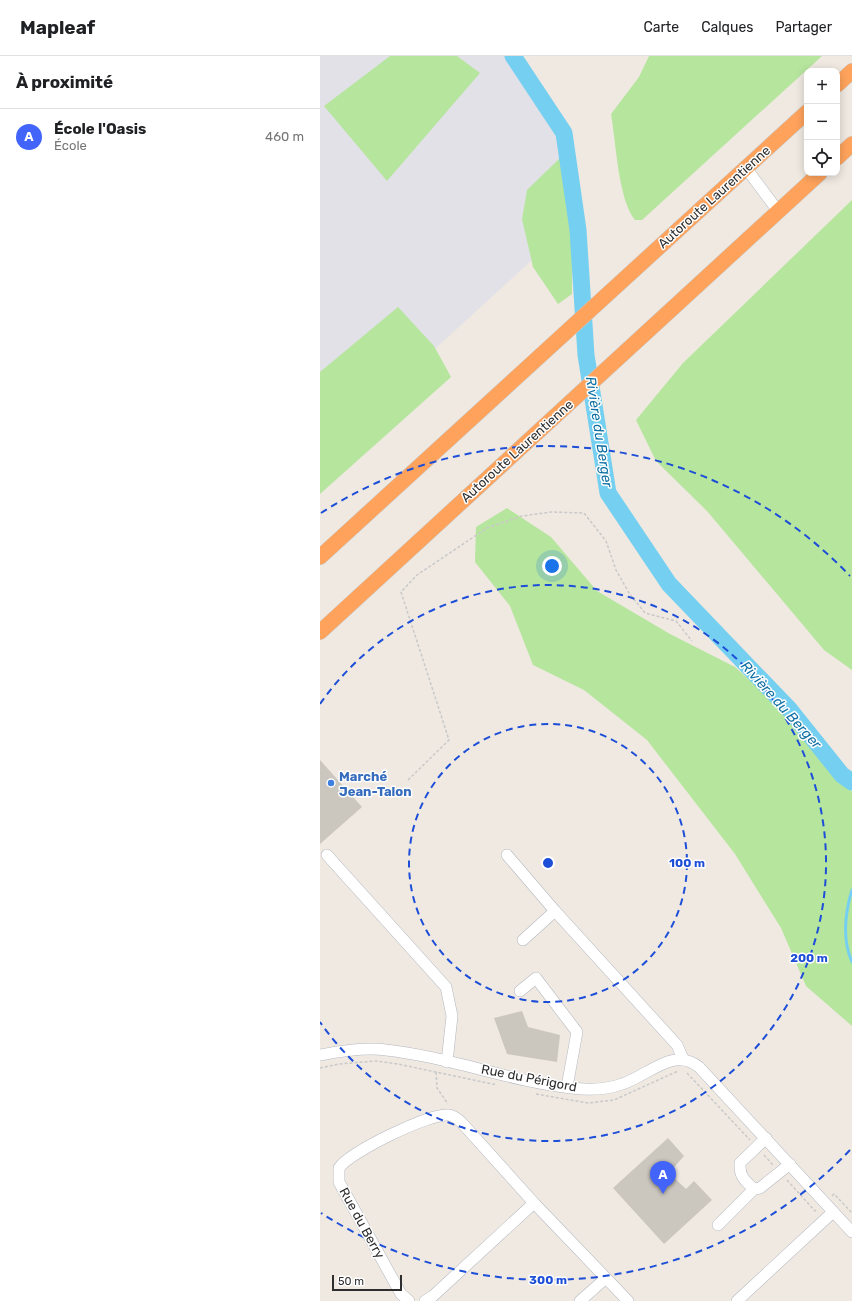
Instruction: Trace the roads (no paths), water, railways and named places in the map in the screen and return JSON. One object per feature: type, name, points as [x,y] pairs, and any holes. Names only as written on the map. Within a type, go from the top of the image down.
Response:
[{"type":"highway","points":[[840,82],[852,71]]},
{"type":"highway","name":"Autoroute Laurentienne","points":[[320,557],[804,115]]},
{"type":"highway","points":[[840,155],[852,144]]},
{"type":"highway","name":"Autoroute Laurentienne","points":[[320,632],[817,176]]},
{"type":"street","points":[[746,168],[778,211]]},
{"type":"street","points":[[327,855],[446,987],[452,1016],[447,1062]]},
{"type":"street","points":[[507,855],[555,911],[675,1042],[683,1059],[692,1061],[699,1067],[852,1232]]},
{"type":"street","points":[[523,940],[555,911]]},
{"type":"street","points":[[520,991],[536,978],[577,1032],[568,1087]]},
{"type":"street","name":"Rue du Périgord","points":[[320,1055],[347,1050],[386,1050],[568,1087],[591,1089],[623,1084],[674,1059],[683,1059]]},
{"type":"street","name":"Rue du Berry","points":[[409,1301],[401,1294],[339,1182],[339,1168],[349,1157],[404,1128],[441,1116],[456,1117],[534,1203]]},
{"type":"street","points":[[754,1190],[739,1172],[740,1163],[766,1138]]},
{"type":"street","points":[[718,1225],[754,1190],[760,1188],[790,1164]]},
{"type":"street","points":[[425,1301],[433,1296],[534,1203],[628,1301]]},
{"type":"street","points":[[738,1301],[833,1212]]},
{"type":"street","points":[[580,1301],[606,1278]]},
{"type":"waterway","name":"Rivière du Berger","points":[[513,56],[564,133],[578,230],[586,355],[608,493],[669,584],[790,710],[842,775],[852,782]]},
{"type":"waterway","points":[[852,890],[846,917],[847,944],[852,962]]},
{"type":"place","name":"Marché Jean-Talon","points":[[331,783]]},
{"type":"place","name":"École l'Oasis","points":[[663,1194]]}]
